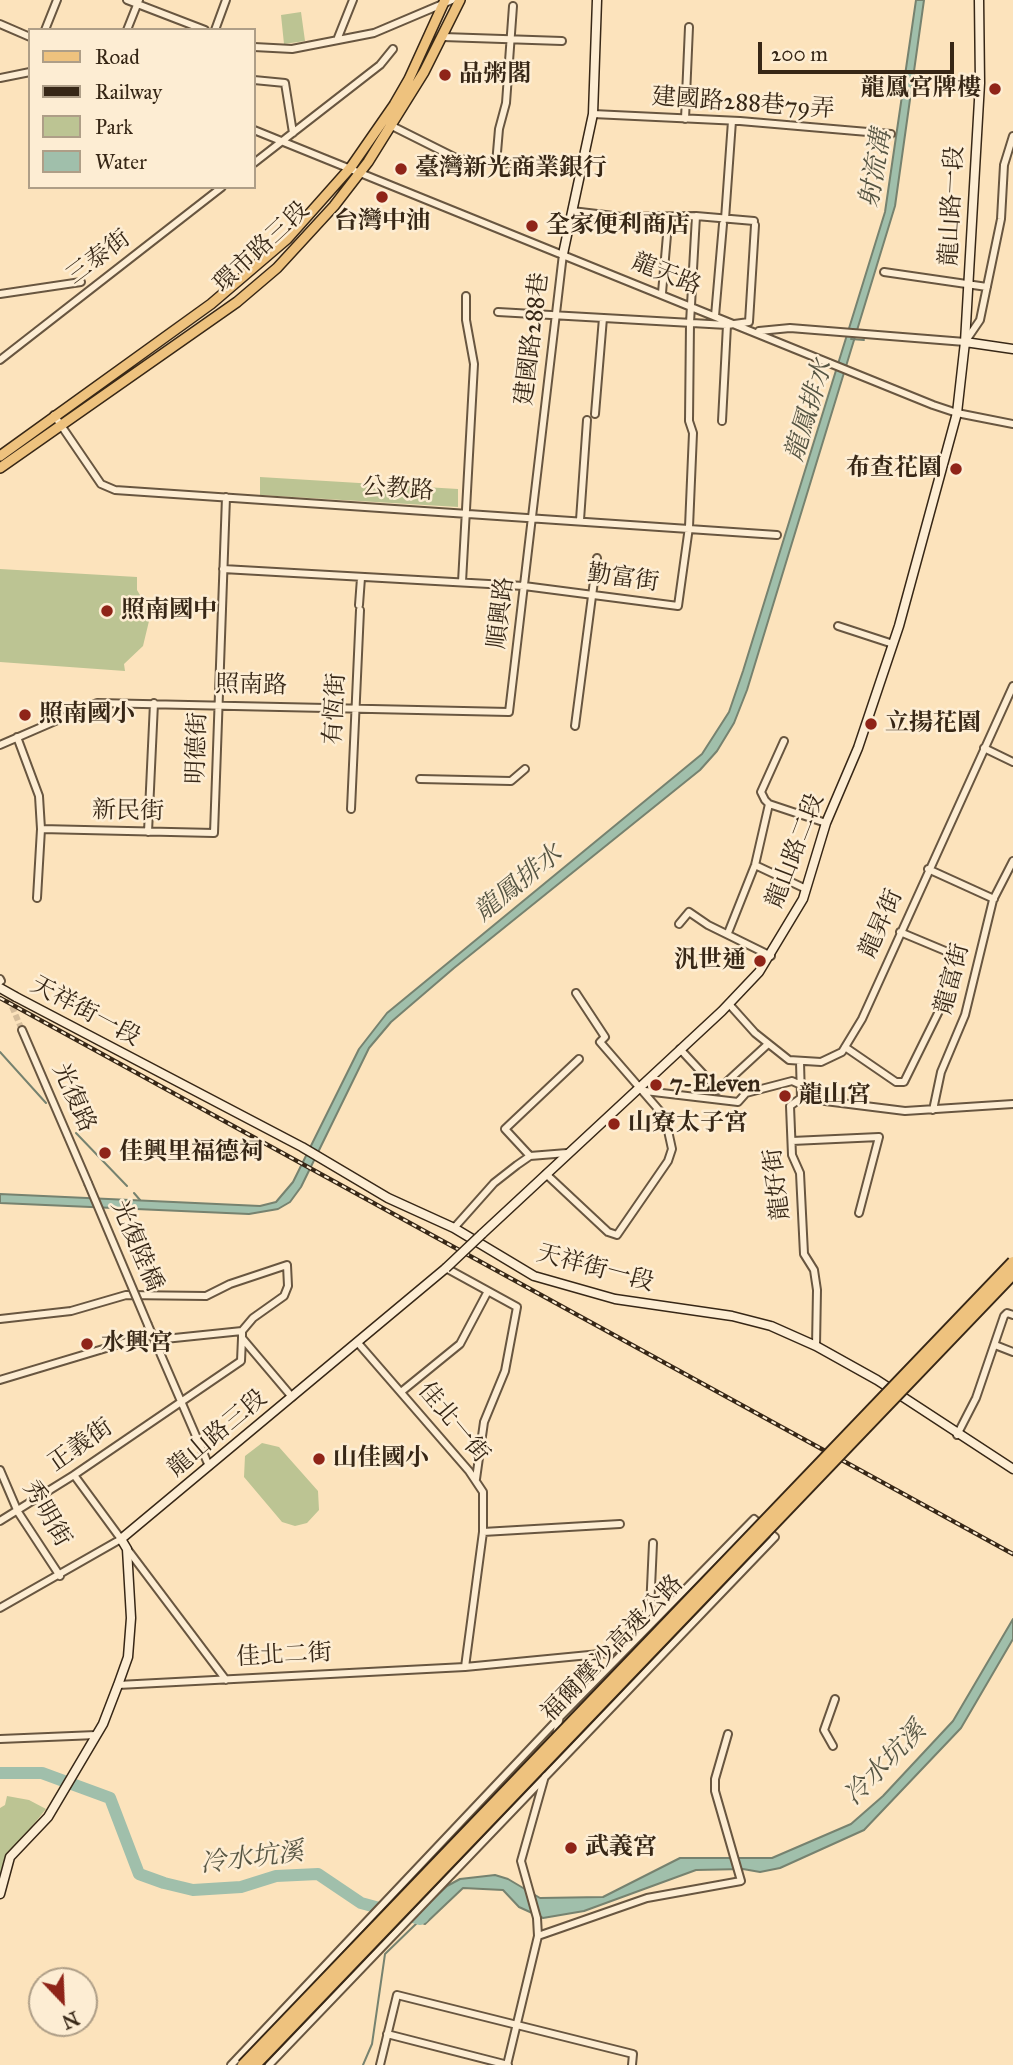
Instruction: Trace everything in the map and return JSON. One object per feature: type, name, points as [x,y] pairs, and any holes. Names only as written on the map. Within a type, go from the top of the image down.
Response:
[{"type":"highway","name":"福爾摩沙高速公路","points":[[243,2065],[1013,1262]]},
{"type":"highway","name":"福爾摩沙高速公路","points":[[255,2065],[1013,1275]]},
{"type":"main road","name":"環市路三段","points":[[13,453],[61,426],[237,302],[277,268],[334,206],[392,126],[443,37],[460,0]]},
{"type":"main road","name":"環市路三段","points":[[13,453],[54,415],[255,270],[351,167],[410,79],[447,2]]},
{"type":"main road","points":[[0,456],[13,453]]},
{"type":"main road","points":[[0,468],[13,453]]},
{"type":"street","points":[[46,28],[57,0]]},
{"type":"street","points":[[127,0],[200,28]]},
{"type":"street","points":[[216,28],[226,0]]},
{"type":"street","points":[[338,40],[353,0]]},
{"type":"street","name":"建國路288巷","points":[[532,518],[563,254],[593,114],[597,0]]},
{"type":"street","name":"龍山路一段","points":[[957,413],[965,342],[980,87],[979,0]]},
{"type":"street","points":[[128,28],[138,2]]},
{"type":"street","points":[[256,47],[292,49],[386,30],[447,2]]},
{"type":"street","points":[[496,164],[512,37],[513,6]]},
{"type":"street","points":[[0,24],[28,36]]},
{"type":"street","points":[[685,119],[689,27]]},
{"type":"street","points":[[443,37],[512,37],[562,41]]},
{"type":"street","points":[[256,161],[380,65],[393,49]]},
{"type":"street","points":[[0,78],[28,72]]},
{"type":"street","points":[[256,80],[285,83],[293,133]]},
{"type":"street","name":"建國路288巷79弄","points":[[593,114],[732,121],[891,134]]},
{"type":"street","points":[[715,316],[732,121]]},
{"type":"street","points":[[392,126],[458,159],[546,167]]},
{"type":"street","name":"龍天路","points":[[256,131],[957,413]]},
{"type":"street","points":[[965,342],[980,320],[1001,219],[1004,165],[1013,136]]},
{"type":"street","name":"三泰街","points":[[0,360],[219,189]]},
{"type":"street","points":[[498,312],[727,326],[749,322],[754,223],[696,216],[622,217],[572,211]]},
{"type":"street","points":[[689,527],[693,433],[689,421],[690,323],[696,216]]},
{"type":"street","points":[[662,293],[667,235]]},
{"type":"street","points":[[884,272],[987,286]]},
{"type":"street","points":[[0,294],[81,282]]},
{"type":"street","points":[[462,582],[474,364],[466,320],[466,296]]},
{"type":"street","points":[[595,414],[603,318]]},
{"type":"street","points":[[722,421],[727,326]]},
{"type":"street","points":[[756,331],[790,328],[965,342],[1013,349]]},
{"type":"street","points":[[957,413],[1013,424]]},
{"type":"street","name":"龍山路二段","points":[[446,1268],[567,1153],[643,1088],[729,1004],[771,956],[806,889],[826,823],[858,748],[892,645],[957,413]]},
{"type":"street","name":"公教路","points":[[54,415],[106,488],[777,535]]},
{"type":"street","points":[[580,520],[587,420]]},
{"type":"street","name":"明德街","points":[[214,833],[226,497]]},
{"type":"street","name":"順興路","points":[[509,712],[532,518]]},
{"type":"street","name":"勤富街","points":[[223,569],[524,586],[678,606],[689,527]]},
{"type":"street","points":[[575,726],[597,558]]},
{"type":"street","name":"有恆街","points":[[351,809],[361,578]]},
{"type":"street","points":[[838,626],[892,645]]},
{"type":"street","name":"龍昇街","points":[[845,1047],[862,1019],[1013,687]]},
{"type":"street","name":"照南路","points":[[0,744],[97,703],[509,712]]},
{"type":"street","points":[[148,832],[154,703]]},
{"type":"street","points":[[17,737],[39,796],[41,829],[37,898]]},
{"type":"street","points":[[784,741],[761,792],[769,804],[826,823]]},
{"type":"street","points":[[984,748],[1013,762]]},
{"type":"street","points":[[420,779],[511,781],[525,769]]},
{"type":"street","points":[[728,933],[755,865],[769,804]]},
{"type":"street","name":"新民街","points":[[41,829],[214,833]]},
{"type":"street","name":"龍富街","points":[[933,1110],[941,1072],[965,1015],[994,899],[1013,861]]},
{"type":"street","points":[[755,865],[806,889]]},
{"type":"street","points":[[928,869],[994,899]]},
{"type":"street","points":[[679,924],[690,912],[708,925],[771,956]]},
{"type":"street","points":[[900,932],[955,955]]},
{"type":"street","name":"天祥街一段","points":[[0,988],[302,1147],[388,1198],[454,1228],[534,1276],[615,1299],[732,1316],[771,1326],[816,1346],[877,1380],[1013,1469]]},
{"type":"street","points":[[546,1174],[608,1232],[618,1236],[668,1161],[672,1149],[665,1117],[643,1088],[600,1042],[605,1037],[576,993]]},
{"type":"street","points":[[729,1004],[768,1044],[789,1060],[821,1062],[842,1052],[845,1047],[896,1082],[904,1082],[942,1006]]},
{"type":"street","name":"光復路","points":[[22,1030],[88,1183]]},
{"type":"street","points":[[680,1049],[718,1090],[768,1044]]},
{"type":"street","points":[[530,1156],[505,1129],[579,1059]]},
{"type":"street","name":"龍好街","points":[[800,1062],[801,1098],[790,1106],[793,1163],[800,1173],[804,1254],[814,1270],[817,1290],[816,1346]]},
{"type":"street","points":[[643,1088],[738,1102],[746,1093],[792,1082],[800,1085]]},
{"type":"street","points":[[801,1098],[905,1111],[1013,1104]]},
{"type":"street","points":[[792,1141],[879,1137],[859,1213]]},
{"type":"street","points":[[454,1228],[495,1183],[530,1156],[567,1153]]},
{"type":"street","name":"光復陸橋","points":[[88,1183],[154,1337]]},
{"type":"street","points":[[0,1319],[71,1311],[126,1296],[206,1296],[230,1284],[287,1265],[288,1286],[284,1296],[253,1318],[242,1335]]},
{"type":"street","points":[[446,1268],[517,1307],[517,1319],[505,1371],[484,1422],[475,1479]]},
{"type":"street","name":"龍山路三段","points":[[0,1608],[121,1539],[446,1268]]},
{"type":"street","points":[[401,1392],[460,1344],[488,1291]]},
{"type":"street","points":[[957,1434],[976,1398],[1004,1316],[1007,1313],[1013,1315]]},
{"type":"street","points":[[0,1380],[154,1337],[242,1335]]},
{"type":"street","points":[[242,1335],[292,1398]]},
{"type":"street","name":"正義街","points":[[0,1521],[74,1475],[241,1361],[242,1335]]},
{"type":"street","points":[[154,1337],[209,1466]]},
{"type":"street","name":"佳北一街","points":[[358,1343],[475,1479],[483,1492],[483,1532],[465,1667]]},
{"type":"street","points":[[995,1345],[1013,1352]]},
{"type":"street","name":"秀明街","points":[[0,1470],[18,1512],[60,1576]]},
{"type":"street","points":[[0,1894],[10,1857],[48,1817],[96,1735],[128,1657],[131,1618],[127,1549],[74,1475]]},
{"type":"street","points":[[231,2065],[561,1716],[754,1519],[775,1536],[269,2065]]},
{"type":"street","points":[[483,1532],[620,1524]]},
{"type":"street","name":"佳北二街","points":[[127,1549],[226,1679],[465,1667],[610,1653],[650,1610],[653,1544]]},
{"type":"street","points":[[690,1585],[710,1603]]},
{"type":"street","points":[[617,1659],[639,1677]]},
{"type":"street","points":[[118,1685],[226,1679]]},
{"type":"street","points":[[387,2034],[508,2065],[538,1936],[537,1918],[521,1861],[524,1841],[536,1814],[565,1692]]},
{"type":"street","points":[[833,1746],[824,1730],[835,1699]]},
{"type":"street","points":[[538,1936],[647,1898],[741,1881],[715,1791],[715,1779],[728,1734]]},
{"type":"street","points":[[0,1740],[96,1735]]},
{"type":"street","points":[[506,1774],[528,1794]]},
{"type":"street","points":[[406,1880],[428,1899]]},
{"type":"street","points":[[310,1982],[332,2000]]},
{"type":"street","points":[[382,2065],[397,1995],[633,2054],[632,2065]]},
{"type":"green space","points":[[301,12],[305,41],[284,44],[281,15]]},
{"type":"green space","points":[[260,477],[458,489],[458,507],[260,495]]},
{"type":"green space","points":[[0,569],[137,577],[137,590],[147,607],[149,621],[143,646],[124,664],[125,671],[0,662]]},
{"type":"green space","points":[[262,1443],[279,1447],[318,1491],[319,1510],[307,1523],[295,1526],[282,1522],[244,1477],[245,1456]]},
{"type":"green space","points":[[7,1796],[29,1800],[46,1809],[8,1856],[0,1879],[0,1808],[5,1805]]},
{"type":"water","points":[[916,0],[924,0],[895,206],[747,690],[734,723],[717,751],[700,770],[391,1022],[369,1048],[301,1187],[290,1202],[278,1209],[249,1214],[0,1203],[0,1194],[260,1206],[276,1202],[293,1182],[359,1049],[387,1013],[702,754],[729,712],[743,671],[885,212]]},
{"type":"water","points":[[1013,1619],[1013,1639],[961,1728],[864,1830],[780,1868],[760,1872],[743,1869],[696,1870],[584,1911],[543,1918],[519,1907],[503,1890],[463,1888],[425,1924],[412,1919],[447,1886],[460,1879],[495,1875],[508,1879],[540,1898],[603,1897],[680,1858],[772,1858],[851,1824],[883,1796],[953,1721]]},
{"type":"waterway","name":"龍鳳排水","points":[[851,339],[864,340]]},
{"type":"waterway","points":[[0,1052],[46,1103]]},
{"type":"waterway","points":[[76,1133],[127,1186]]},
{"type":"waterway","points":[[134,1193],[140,1200]]},
{"type":"waterway","name":"冷水坑溪","points":[[0,1773],[42,1773],[110,1798],[139,1874],[164,1883],[193,1890],[241,1887],[276,1876],[318,1874],[361,1903],[420,1919],[423,1917]]},
{"type":"waterway","points":[[363,2065],[372,2044],[385,1954],[418,1922]]},
{"type":"tunnel","points":[[5,990],[22,1030]]},
{"type":"railway","points":[[0,998],[1013,1554]]},
{"type":"place","name":"品粥閣","points":[[445,75]]},
{"type":"place","name":"龍鳳宮牌樓","points":[[995,89]]},
{"type":"place","name":"臺灣新光商業銀行","points":[[401,169]]},
{"type":"place","name":"台灣中油","points":[[382,197]]},
{"type":"place","name":"全家便利商店","points":[[532,226]]},
{"type":"place","name":"布查花園","points":[[956,469]]},
{"type":"place","name":"照南國中","points":[[107,611]]},
{"type":"place","name":"照南國小","points":[[25,715]]},
{"type":"place","name":"立揚花園","points":[[871,724]]},
{"type":"place","name":"汎世通","points":[[760,961]]},
{"type":"place","name":"7-Eleven","points":[[656,1085]]},
{"type":"place","name":"龍山宮","points":[[785,1096]]},
{"type":"place","name":"山寮太子宮","points":[[614,1124]]},
{"type":"place","name":"佳興里福德祠","points":[[105,1153]]},
{"type":"place","name":"水興宮","points":[[87,1344]]},
{"type":"place","name":"山佳國小","points":[[319,1459]]},
{"type":"place","name":"武義宮","points":[[571,1848]]},
{"type":"water label","name":"射流溝","points":[[877,169]]}]
